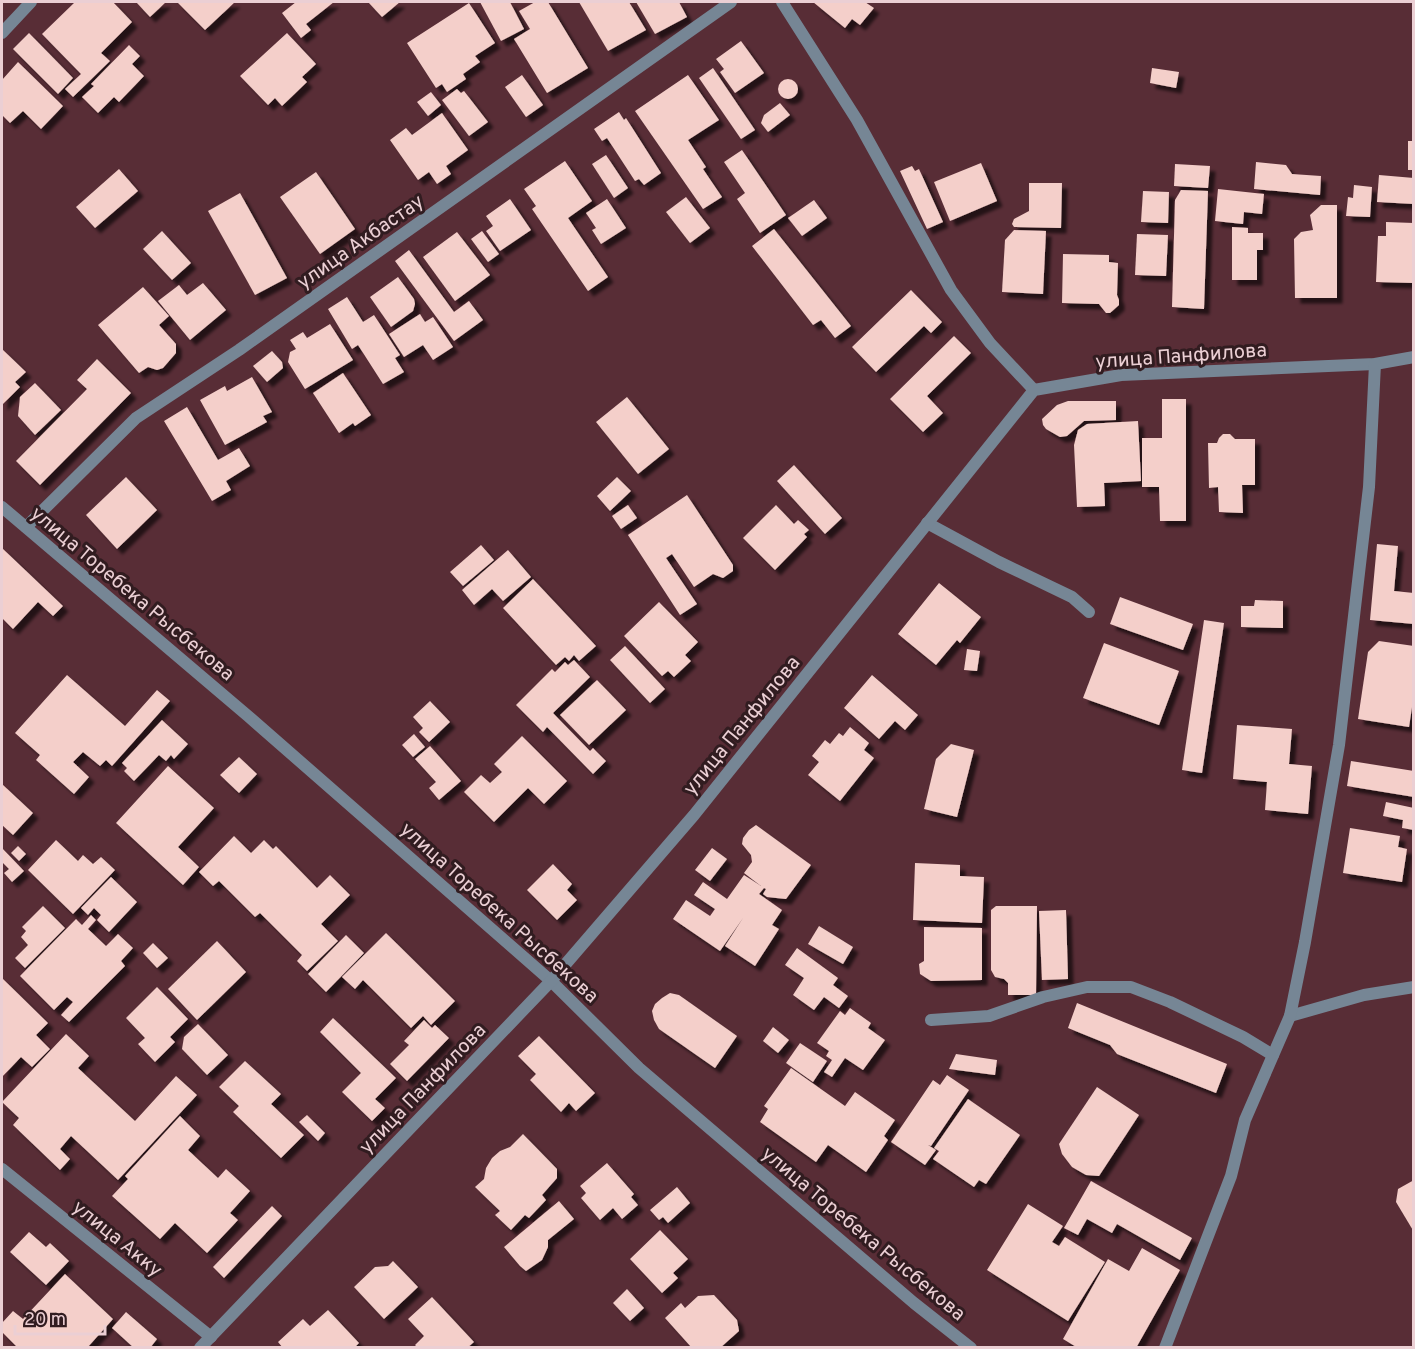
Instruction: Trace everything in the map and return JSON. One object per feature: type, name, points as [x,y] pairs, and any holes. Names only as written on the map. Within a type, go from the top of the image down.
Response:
[{"type":"street","points":[[2,33],[31,2]]},
{"type":"street","name":"улица Акбастау","points":[[26,527],[136,418],[239,350],[731,2]]},
{"type":"street","points":[[782,2],[857,120],[951,290],[990,343],[1034,390]]},
{"type":"street","name":"улица Панфилова","points":[[200,1347],[551,981],[694,815],[1034,390],[1121,375],[1375,364],[1413,357]]},
{"type":"street","points":[[1165,1347],[1232,1176],[1245,1120],[1290,1016],[1339,745],[1369,488],[1375,364]]},
{"type":"street","name":"улица Торебека Рысбекова","points":[[2,507],[248,716],[551,981],[639,1068],[914,1303],[971,1347]]},
{"type":"street","points":[[927,523],[999,562],[1072,597],[1089,612]]},
{"type":"street","points":[[931,1020],[989,1016],[1043,997],[1087,987],[1131,987],[1181,1007],[1243,1037],[1273,1055]]},
{"type":"street","points":[[1290,1016],[1364,995],[1413,987]]},
{"type":"street","name":"улица Акку","points":[[2,1169],[211,1337]]},
{"type":"building","points":[[75,2],[113,2],[132,22],[101,53],[110,61],[73,97],[65,89],[81,74],[42,34]]},
{"type":"building","points":[[136,2],[166,2],[150,17]]},
{"type":"building","points":[[177,2],[235,2],[205,30]]},
{"type":"building","points":[[296,2],[334,2],[306,24],[311,30],[301,38],[282,13]]},
{"type":"building","points":[[368,2],[400,2],[382,17]]},
{"type":"building","points":[[480,2],[510,2],[524,29],[501,41]]},
{"type":"building","points":[[535,2],[548,2],[588,68],[547,93],[514,39],[530,29],[519,11]]},
{"type":"building","points":[[579,2],[629,2],[646,30],[608,51]]},
{"type":"building","points":[[636,2],[679,2],[687,17],[655,34]]},
{"type":"building","points":[[813,2],[865,2],[874,8],[860,25],[852,19],[845,28]]},
{"type":"building","points":[[469,3],[495,43],[475,56],[480,62],[463,74],[466,79],[447,92],[442,84],[436,88],[407,43]]},
{"type":"building","points":[[29,33],[73,78],[58,94],[13,49]]},
{"type":"building","points":[[287,33],[316,64],[302,77],[307,82],[282,106],[275,98],[268,105],[240,76]]},
{"type":"building","points":[[741,41],[764,73],[735,93],[720,72],[724,69],[716,59]]},
{"type":"building","points":[[129,45],[140,56],[132,64],[144,76],[119,102],[114,97],[98,113],[82,97],[94,86],[91,84]]},
{"type":"building","points":[[18,62],[63,106],[41,129],[23,111],[10,123],[2,115],[2,80]]},
{"type":"building","points":[[713,68],[755,130],[741,139],[699,78]]},
{"type":"building","points":[[1152,68],[1179,72],[1176,88],[1150,83]]},
{"type":"building","points":[[522,75],[543,105],[526,117],[505,87]]},
{"type":"building","points":[[688,75],[719,120],[688,140],[706,167],[703,169],[722,197],[703,209],[635,111]]},
{"type":"building","points":[[788,79],[795,82],[798,89],[795,96],[788,99],[781,96],[778,89],[781,82]]},
{"type":"building","points":[[457,89],[461,93],[464,91],[488,122],[469,136],[442,100]]},
{"type":"building","points":[[431,92],[441,105],[428,116],[417,102]]},
{"type":"building","points":[[780,103],[790,115],[768,132],[761,123],[764,115]]},
{"type":"building","points":[[619,112],[624,120],[626,118],[661,173],[644,185],[639,179],[635,181],[607,138],[602,141],[594,129]]},
{"type":"building","points":[[442,113],[468,150],[446,166],[451,174],[437,184],[429,172],[418,180],[390,140],[406,128],[412,135]]},
{"type":"building","points":[[1408,141],[1414,141],[1414,170],[1408,170]]},
{"type":"building","points":[[742,150],[786,215],[760,233],[737,199],[745,193],[724,162]]},
{"type":"building","points":[[606,155],[628,188],[614,198],[592,164]]},
{"type":"building","points":[[565,161],[592,201],[568,218],[608,277],[588,291],[532,209],[536,206],[524,189]]},
{"type":"building","points":[[1256,162],[1286,165],[1292,174],[1321,176],[1320,195],[1254,189]]},
{"type":"building","points":[[981,163],[997,201],[950,221],[934,182]]},
{"type":"building","points":[[1175,164],[1210,166],[1208,188],[1174,186]]},
{"type":"building","points":[[912,166],[915,171],[919,169],[943,222],[927,229],[900,171]]},
{"type":"building","points":[[119,169],[138,191],[95,228],[76,207]]},
{"type":"building","points":[[316,172],[355,229],[320,254],[280,197]]},
{"type":"building","points":[[1379,175],[1414,178],[1414,204],[1377,202]]},
{"type":"building","points":[[1029,183],[1062,183],[1061,228],[1014,227],[1012,224],[1014,219],[1029,211]]},
{"type":"building","points":[[1354,185],[1372,187],[1370,217],[1346,216],[1348,197],[1353,198]]},
{"type":"building","points":[[1218,189],[1264,194],[1262,214],[1244,212],[1243,224],[1215,221]]},
{"type":"building","points":[[1181,190],[1208,191],[1204,309],[1172,307],[1175,200]]},
{"type":"building","points":[[1143,191],[1169,192],[1168,223],[1141,222]]},
{"type":"building","points":[[240,193],[287,278],[255,295],[208,211]]},
{"type":"building","points":[[686,197],[710,228],[690,243],[666,212]]},
{"type":"building","points":[[510,199],[531,230],[500,251],[486,231],[493,226],[486,216]]},
{"type":"building","points":[[607,199],[626,228],[601,244],[592,230],[596,228],[586,213]]},
{"type":"building","points":[[814,200],[827,218],[802,236],[788,218]]},
{"type":"building","points":[[1321,205],[1337,205],[1337,298],[1295,298],[1294,239],[1301,232],[1313,230],[1310,215]]},
{"type":"building","points":[[1386,222],[1414,223],[1414,283],[1376,282],[1378,236],[1386,236]]},
{"type":"building","points":[[1232,227],[1248,228],[1248,233],[1263,233],[1263,250],[1257,250],[1257,280],[1232,280]]},
{"type":"building","points":[[774,229],[851,326],[835,338],[821,320],[813,325],[752,246]]},
{"type":"building","points":[[1014,230],[1046,231],[1043,294],[1002,292],[1005,240]]},
{"type":"building","points":[[162,231],[191,263],[172,280],[143,249]]},
{"type":"building","points":[[482,231],[499,254],[488,262],[471,239]]},
{"type":"building","points":[[457,232],[490,275],[455,301],[423,257]]},
{"type":"building","points":[[1137,234],[1168,235],[1166,276],[1135,275]]},
{"type":"building","points":[[409,250],[454,312],[469,301],[483,320],[454,341],[395,261]]},
{"type":"building","points":[[1063,254],[1109,255],[1109,262],[1118,263],[1119,305],[1110,313],[1106,313],[1099,304],[1062,303]]},
{"type":"building","points":[[398,277],[414,299],[415,304],[413,311],[391,327],[370,297]]},
{"type":"building","points":[[203,283],[226,310],[190,340],[158,301],[179,285],[187,295]]},
{"type":"building","points":[[143,287],[169,316],[159,325],[176,344],[176,353],[163,368],[157,370],[148,367],[139,373],[98,325]]},
{"type":"building","points":[[911,290],[942,322],[931,333],[924,326],[876,372],[852,347]]},
{"type":"building","points":[[347,297],[363,322],[374,315],[400,355],[395,358],[404,372],[383,384],[358,345],[352,349],[328,309]]},
{"type":"building","points":[[420,314],[425,322],[433,317],[453,347],[433,360],[423,345],[404,357],[389,334]]},
{"type":"building","points":[[330,324],[353,360],[305,389],[288,362],[290,352],[296,349],[290,340],[303,332],[307,338]]},
{"type":"building","points":[[954,336],[971,353],[927,396],[943,413],[923,432],[890,399]]},
{"type":"building","points":[[2,349],[26,372],[15,382],[20,387],[2,405]]},
{"type":"building","points":[[272,351],[282,362],[283,368],[267,382],[253,366]]},
{"type":"building","points":[[97,359],[131,393],[40,485],[16,461],[87,389],[77,380]]},
{"type":"building","points":[[343,373],[371,415],[355,426],[353,423],[339,433],[313,393]]},
{"type":"building","points":[[252,377],[272,412],[263,416],[267,422],[225,445],[200,400],[225,386],[227,391]]},
{"type":"building","points":[[35,383],[61,410],[35,435],[18,416],[20,397]]},
{"type":"building","points":[[627,397],[669,449],[638,474],[596,422]]},
{"type":"building","points":[[1162,399],[1186,399],[1186,521],[1160,521],[1159,487],[1142,487],[1142,438],[1162,438]]},
{"type":"building","points":[[1068,401],[1116,401],[1116,420],[1084,421],[1067,436],[1060,437],[1046,429],[1042,419],[1057,405]]},
{"type":"building","points":[[187,407],[218,460],[239,448],[250,466],[226,481],[231,490],[212,501],[164,421]]},
{"type":"building","points":[[1138,421],[1141,481],[1104,483],[1105,506],[1077,507],[1074,445],[1078,430],[1087,424]]},
{"type":"building","points":[[1223,434],[1230,434],[1235,439],[1255,439],[1255,485],[1242,485],[1243,513],[1219,512],[1218,487],[1209,488],[1208,443],[1217,443]]},
{"type":"building","points":[[794,465],[842,518],[825,534],[777,481]]},
{"type":"building","points":[[126,477],[157,510],[117,549],[86,515]]},
{"type":"building","points":[[617,477],[631,491],[610,511],[597,496]]},
{"type":"building","points":[[687,495],[733,565],[733,571],[723,578],[713,574],[694,587],[672,554],[666,558],[697,604],[680,615],[628,535]]},
{"type":"building","points":[[628,505],[637,518],[621,529],[612,516]]},
{"type":"building","points":[[776,505],[794,524],[798,520],[809,530],[804,534],[807,537],[775,570],[743,538]]},
{"type":"building","points":[[1377,544],[1398,546],[1394,591],[1414,593],[1414,624],[1370,620]]},
{"type":"building","points":[[481,545],[494,560],[463,586],[450,572]]},
{"type":"building","points":[[2,548],[63,606],[53,616],[38,602],[13,629],[2,618]]},
{"type":"building","points":[[508,550],[531,577],[503,601],[492,589],[474,605],[462,590]]},
{"type":"building","points":[[533,579],[596,646],[579,661],[574,655],[569,661],[565,657],[556,665],[503,608]]},
{"type":"building","points":[[939,583],[981,617],[960,643],[957,640],[936,665],[898,634]]},
{"type":"building","points":[[1120,597],[1193,624],[1183,650],[1110,624]]},
{"type":"building","points":[[1255,600],[1283,601],[1283,628],[1241,627],[1241,606],[1254,606]]},
{"type":"building","points":[[659,602],[698,642],[685,655],[691,661],[674,677],[668,671],[662,676],[624,636]]},
{"type":"building","points":[[1204,620],[1224,623],[1202,773],[1182,770]]},
{"type":"building","points":[[1379,641],[1414,646],[1414,694],[1409,727],[1358,719],[1368,652]]},
{"type":"building","points":[[1104,643],[1179,671],[1159,725],[1083,698]]},
{"type":"building","points":[[625,646],[665,689],[650,703],[610,660]]},
{"type":"building","points":[[967,649],[980,651],[977,671],[964,670]]},
{"type":"building","points":[[574,660],[590,677],[553,713],[590,751],[593,748],[606,761],[593,774],[547,727],[543,732],[516,705],[552,669],[555,672],[565,662],[568,665]]},
{"type":"building","points":[[67,675],[125,726],[157,690],[170,701],[112,766],[106,760],[100,766],[83,752],[73,762],[89,777],[74,794],[36,760],[40,755],[15,733]]},
{"type":"building","points":[[872,675],[918,715],[905,730],[895,721],[879,739],[844,708]]},
{"type":"building","points":[[597,680],[626,710],[589,745],[560,715]]},
{"type":"building","points":[[430,701],[450,722],[429,742],[419,732],[423,728],[413,717]]},
{"type":"building","points":[[162,720],[188,744],[174,759],[171,755],[166,761],[159,755],[134,781],[124,771],[127,768],[122,763]]},
{"type":"building","points":[[1237,725],[1292,729],[1289,764],[1312,766],[1308,814],[1265,810],[1267,782],[1233,779]]},
{"type":"building","points":[[850,727],[869,743],[864,750],[874,758],[840,801],[808,775],[819,762],[812,756],[825,740],[830,744],[839,733],[843,736]]},
{"type":"building","points":[[414,734],[425,747],[413,757],[402,745]]},
{"type":"building","points":[[522,736],[567,781],[544,804],[528,788],[494,822],[464,792],[481,775],[490,783],[502,772],[494,764]]},
{"type":"building","points":[[951,744],[974,750],[957,817],[924,809],[936,759]]},
{"type":"building","points":[[430,746],[461,781],[439,800],[429,788],[436,782],[415,759]]},
{"type":"building","points":[[239,757],[257,774],[239,793],[220,775]]},
{"type":"building","points":[[1351,761],[1414,771],[1414,797],[1347,786]]},
{"type":"building","points":[[168,766],[214,808],[178,847],[199,867],[183,885],[116,823]]},
{"type":"building","points":[[2,784],[33,813],[13,835],[2,825]]},
{"type":"building","points":[[1386,802],[1414,808],[1414,830],[1402,828],[1403,820],[1383,816]]},
{"type":"building","points":[[756,825],[811,865],[786,899],[767,897],[763,894],[766,889],[764,888],[759,894],[782,910],[772,925],[779,929],[755,966],[725,946],[743,918],[720,951],[673,919],[686,900],[710,916],[715,909],[694,895],[703,882],[727,899],[744,875],[761,886],[744,873],[752,862],[751,855],[742,844],[743,838]]},
{"type":"building","points":[[1350,828],[1400,836],[1398,847],[1407,849],[1402,882],[1343,873]]},
{"type":"building","points":[[234,836],[251,853],[264,840],[273,849],[276,846],[317,888],[330,875],[350,895],[321,924],[338,941],[307,971],[297,961],[302,955],[260,913],[255,917],[219,881],[213,886],[199,872]]},
{"type":"building","points":[[56,840],[78,861],[83,855],[93,864],[101,857],[115,870],[73,914],[28,870]]},
{"type":"building","points":[[18,846],[26,854],[19,861],[11,853]]},
{"type":"building","points":[[2,848],[24,871],[12,882],[4,873],[9,869],[2,862]]},
{"type":"building","points":[[712,848],[727,859],[710,881],[695,870]]},
{"type":"building","points":[[915,863],[960,865],[960,876],[984,877],[982,923],[913,920]]},
{"type":"building","points":[[553,864],[572,884],[567,890],[577,900],[557,920],[527,890]]},
{"type":"building","points":[[111,877],[137,902],[109,932],[97,920],[101,915],[94,908],[88,915],[81,908]]},
{"type":"building","points":[[43,906],[65,928],[25,968],[15,958],[28,945],[21,937],[26,931],[22,927]]},
{"type":"building","points":[[996,906],[1037,906],[1036,995],[1008,995],[1008,983],[1004,979],[995,977],[991,970],[991,910]]},
{"type":"building","points":[[1066,910],[1068,979],[1042,980],[1039,911]]},
{"type":"building","points":[[91,915],[96,920],[88,929],[106,946],[118,934],[133,948],[121,961],[125,966],[69,1022],[61,1015],[73,1002],[67,997],[54,1010],[20,976],[76,919],[82,925]]},
{"type":"building","points":[[819,926],[853,947],[843,964],[808,944]]},
{"type":"building","points":[[924,927],[982,928],[982,980],[931,981],[920,974],[919,964],[924,961]]},
{"type":"building","points":[[386,933],[455,1001],[431,1025],[423,1016],[411,1028],[363,980],[355,989],[342,977]]},
{"type":"building","points":[[346,935],[364,953],[326,992],[308,974]]},
{"type":"building","points":[[217,941],[246,972],[197,1020],[168,989]]},
{"type":"building","points":[[153,943],[168,958],[157,968],[143,953]]},
{"type":"building","points":[[797,948],[838,978],[833,985],[848,996],[839,1008],[824,997],[814,1010],[793,995],[804,978],[785,965]]},
{"type":"building","points":[[2,978],[48,1023],[36,1035],[50,1049],[32,1067],[21,1057],[2,1077]]},
{"type":"building","points":[[157,987],[188,1019],[170,1037],[175,1042],[155,1062],[138,1044],[145,1038],[126,1018]]},
{"type":"building","points":[[670,993],[679,995],[737,1036],[715,1068],[659,1029],[652,1011],[655,1004]]},
{"type":"building","points":[[1077,1003],[1227,1064],[1216,1093],[1117,1054],[1110,1045],[1068,1028]]},
{"type":"building","points":[[850,1008],[871,1023],[868,1028],[885,1040],[863,1070],[845,1058],[832,1077],[824,1072],[832,1060],[826,1056],[829,1051],[817,1043],[840,1011],[845,1015]]},
{"type":"building","points":[[333,1018],[396,1078],[375,1099],[385,1108],[372,1121],[342,1092],[361,1073],[320,1032]]},
{"type":"building","points":[[424,1020],[432,1028],[435,1025],[449,1038],[407,1081],[390,1064],[409,1045],[404,1041]]},
{"type":"building","points":[[198,1024],[228,1055],[207,1075],[182,1049],[184,1037]]},
{"type":"building","points":[[773,1027],[789,1040],[778,1053],[763,1041]]},
{"type":"building","points":[[66,1034],[89,1056],[78,1068],[135,1121],[176,1076],[197,1095],[118,1180],[71,1136],[60,1149],[70,1159],[60,1170],[13,1125],[19,1118],[2,1102]]},
{"type":"building","points":[[539,1036],[595,1093],[576,1111],[569,1103],[561,1112],[530,1080],[536,1074],[518,1056]]},
{"type":"building","points":[[800,1043],[827,1061],[813,1082],[786,1063]]},
{"type":"building","points":[[956,1054],[997,1060],[995,1075],[949,1069]]},
{"type":"building","points":[[245,1061],[281,1094],[271,1104],[304,1135],[281,1158],[233,1112],[239,1106],[219,1087]]},
{"type":"building","points":[[791,1068],[845,1106],[855,1092],[895,1120],[884,1136],[888,1140],[866,1172],[828,1145],[816,1162],[760,1122],[768,1109],[764,1106]]},
{"type":"building","points":[[947,1075],[969,1090],[931,1146],[928,1145],[936,1150],[925,1165],[891,1142],[933,1080],[940,1085]]},
{"type":"building","points":[[1097,1087],[1139,1115],[1099,1176],[1086,1175],[1072,1167],[1062,1154],[1059,1144]]},
{"type":"building","points":[[968,1099],[1020,1135],[986,1184],[979,1180],[974,1187],[933,1159],[939,1151],[934,1148]]},
{"type":"building","points":[[307,1115],[325,1133],[318,1141],[299,1122]]},
{"type":"building","points":[[180,1116],[200,1136],[188,1150],[218,1178],[226,1169],[250,1191],[230,1213],[238,1220],[207,1253],[175,1223],[160,1239],[112,1196],[128,1179],[125,1176]]},
{"type":"building","points":[[523,1134],[557,1169],[557,1178],[542,1195],[546,1200],[529,1218],[525,1215],[511,1230],[495,1215],[500,1211],[475,1187],[484,1179],[486,1168],[492,1158],[500,1151],[510,1147]]},
{"type":"building","points":[[607,1163],[634,1194],[631,1197],[638,1205],[622,1219],[613,1208],[600,1220],[581,1198],[586,1193],[580,1186]]},
{"type":"building","points":[[1414,1180],[1414,1232],[1396,1202],[1398,1189]]},
{"type":"building","points":[[1091,1181],[1192,1238],[1180,1260],[1117,1224],[1112,1233],[1087,1219],[1078,1235],[1064,1228]]},
{"type":"building","points":[[677,1187],[690,1203],[668,1223],[663,1217],[659,1220],[650,1210]]},
{"type":"building","points":[[559,1201],[574,1219],[548,1240],[548,1247],[542,1260],[526,1271],[504,1247]]},
{"type":"building","points":[[1028,1204],[1063,1226],[1052,1242],[1059,1246],[1065,1237],[1105,1262],[1068,1321],[987,1270]]},
{"type":"building","points":[[272,1206],[282,1216],[224,1278],[213,1267]]},
{"type":"building","points":[[660,1230],[688,1259],[673,1273],[678,1278],[662,1293],[630,1259]]},
{"type":"building","points":[[29,1232],[46,1247],[50,1243],[69,1261],[46,1285],[10,1252]]},
{"type":"building","points":[[1142,1248],[1180,1270],[1136,1348],[1078,1348],[1063,1339],[1108,1259],[1129,1271]]},
{"type":"building","points":[[393,1261],[418,1287],[384,1319],[354,1287],[375,1267],[388,1266]]},
{"type":"building","points":[[65,1274],[113,1319],[87,1348],[18,1348],[2,1332],[2,1323],[13,1311],[23,1319]]},
{"type":"building","points":[[627,1289],[644,1308],[630,1321],[613,1303]]},
{"type":"building","points":[[714,1295],[737,1320],[739,1331],[720,1348],[692,1348],[665,1318],[681,1303],[685,1308],[698,1296]]},
{"type":"building","points":[[432,1297],[474,1342],[467,1348],[418,1348],[415,1345],[424,1336],[408,1319]]},
{"type":"building","points":[[328,1310],[359,1343],[354,1348],[283,1348],[278,1342],[303,1319],[310,1326]]},
{"type":"building","points":[[126,1312],[157,1339],[150,1348],[134,1348],[112,1328]]}]
